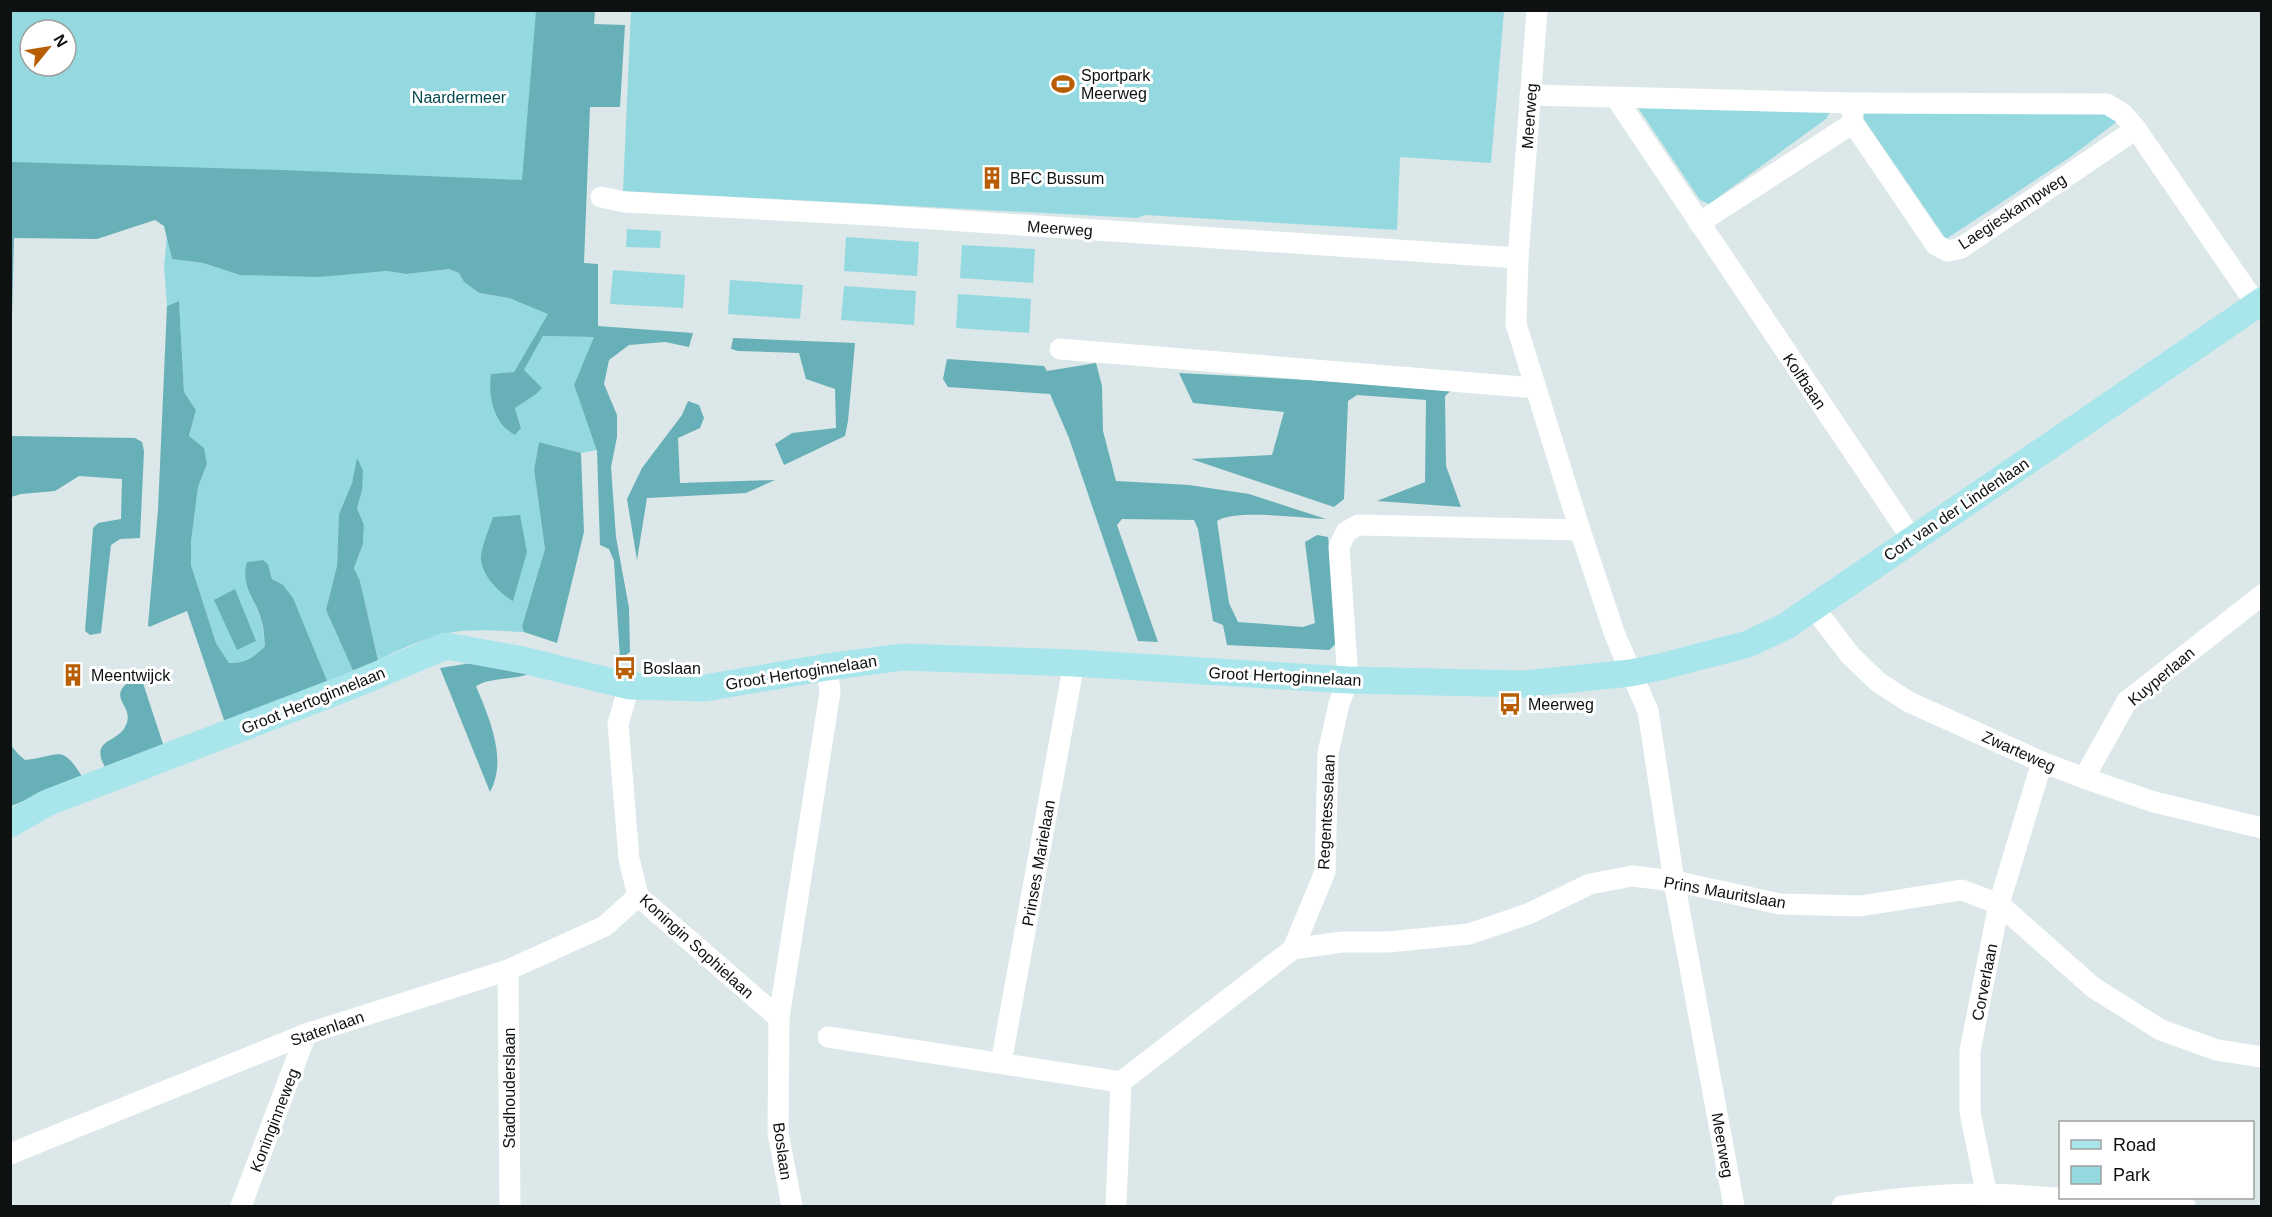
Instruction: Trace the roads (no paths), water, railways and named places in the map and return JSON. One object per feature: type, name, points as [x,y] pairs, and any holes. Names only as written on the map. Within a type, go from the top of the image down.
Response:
[{"type":"main road","name":"Cort van der Lindenlaan","points":[[1630,673],[1751,643],[1786,626],[1814,608],[1844,584],[2259,302]]},
{"type":"main road","name":"Groot Hertoginnelaan","points":[[10,824],[47,803],[351,686],[446,646],[523,660],[629,686],[705,688],[827,667],[903,657],[1074,663],[1348,680],[1524,684],[1630,673]]},
{"type":"street","name":"Meerweg","points":[[1537,10],[1518,258],[1516,324],[1615,635],[1648,711],[1674,881],[1734,1206]]},
{"type":"street","points":[[1530,95],[1616,98],[1852,113],[2107,104],[2122,113],[2136,129],[2259,302]]},
{"type":"street","name":"Kolfbaan","points":[[1616,98],[1912,539]]},
{"type":"street","points":[[1699,223],[1852,113]]},
{"type":"street","name":"Laegieskampweg","points":[[1852,113],[1936,245],[1948,251],[1961,248],[2136,129]]},
{"type":"street","name":"Meerweg","points":[[601,197],[625,202],[1518,258]]},
{"type":"street","points":[[1060,349],[1536,388]]},
{"type":"street","name":"Regentesselaan","points":[[1121,1082],[1293,949],[1325,872],[1328,753],[1339,704],[1348,680],[1339,548],[1346,532],[1358,525],[1580,530]]},
{"type":"street","name":"Kuyperlaan","points":[[2084,778],[2127,701],[2262,595]]},
{"type":"street","name":"Zwarteweg","points":[[1814,608],[1850,655],[1878,682],[1909,702],[2042,762],[2084,778],[2154,802],[2262,828]]},
{"type":"street","name":"Prinses Marielaan","points":[[1001,1063],[1074,663]]},
{"type":"street","name":"Boslaan","points":[[792,1206],[778,1133],[779,1018],[830,692],[827,667]]},
{"type":"street","name":"Koningin Sophielaan","points":[[629,686],[618,724],[629,859],[638,896],[779,1018]]},
{"type":"street","name":"Corverlaan","points":[[1988,1200],[1970,1112],[1971,1051],[1999,904],[2042,762]]},
{"type":"street","name":"Prins Mauritslaan","points":[[1293,949],[1342,942],[1388,942],[1469,934],[1528,914],[1590,884],[1632,876],[1674,881],[1780,904],[1860,906],[1962,890],[1999,904],[2094,988],[2161,1030],[2217,1050],[2262,1056]]},
{"type":"street","name":"Statenlaan","points":[[10,1154],[306,1034],[508,970],[604,926],[638,896]]},
{"type":"street","name":"Stadhouderslaan","points":[[508,970],[510,1206]]},
{"type":"street","name":"Koninginneweg","points":[[241,1206],[306,1034]]},
{"type":"street","points":[[828,1037],[1121,1082],[1116,1206]]},
{"type":"street","points":[[1842,1206],[1892,1199],[2185,1206]]},
{"type":"place","name":"Sportpark Meerweg","points":[[1063,84]]},
{"type":"place","name":"BFC Bussum","points":[[992,178]]},
{"type":"place","name":"Boslaan","points":[[625,668]]},
{"type":"place","name":"Meentwijck","points":[[73,675]]},
{"type":"place","name":"Meerweg","points":[[1510,704]]},
{"type":"park label","name":"Naardermeer","points":[[459,97]]}]
